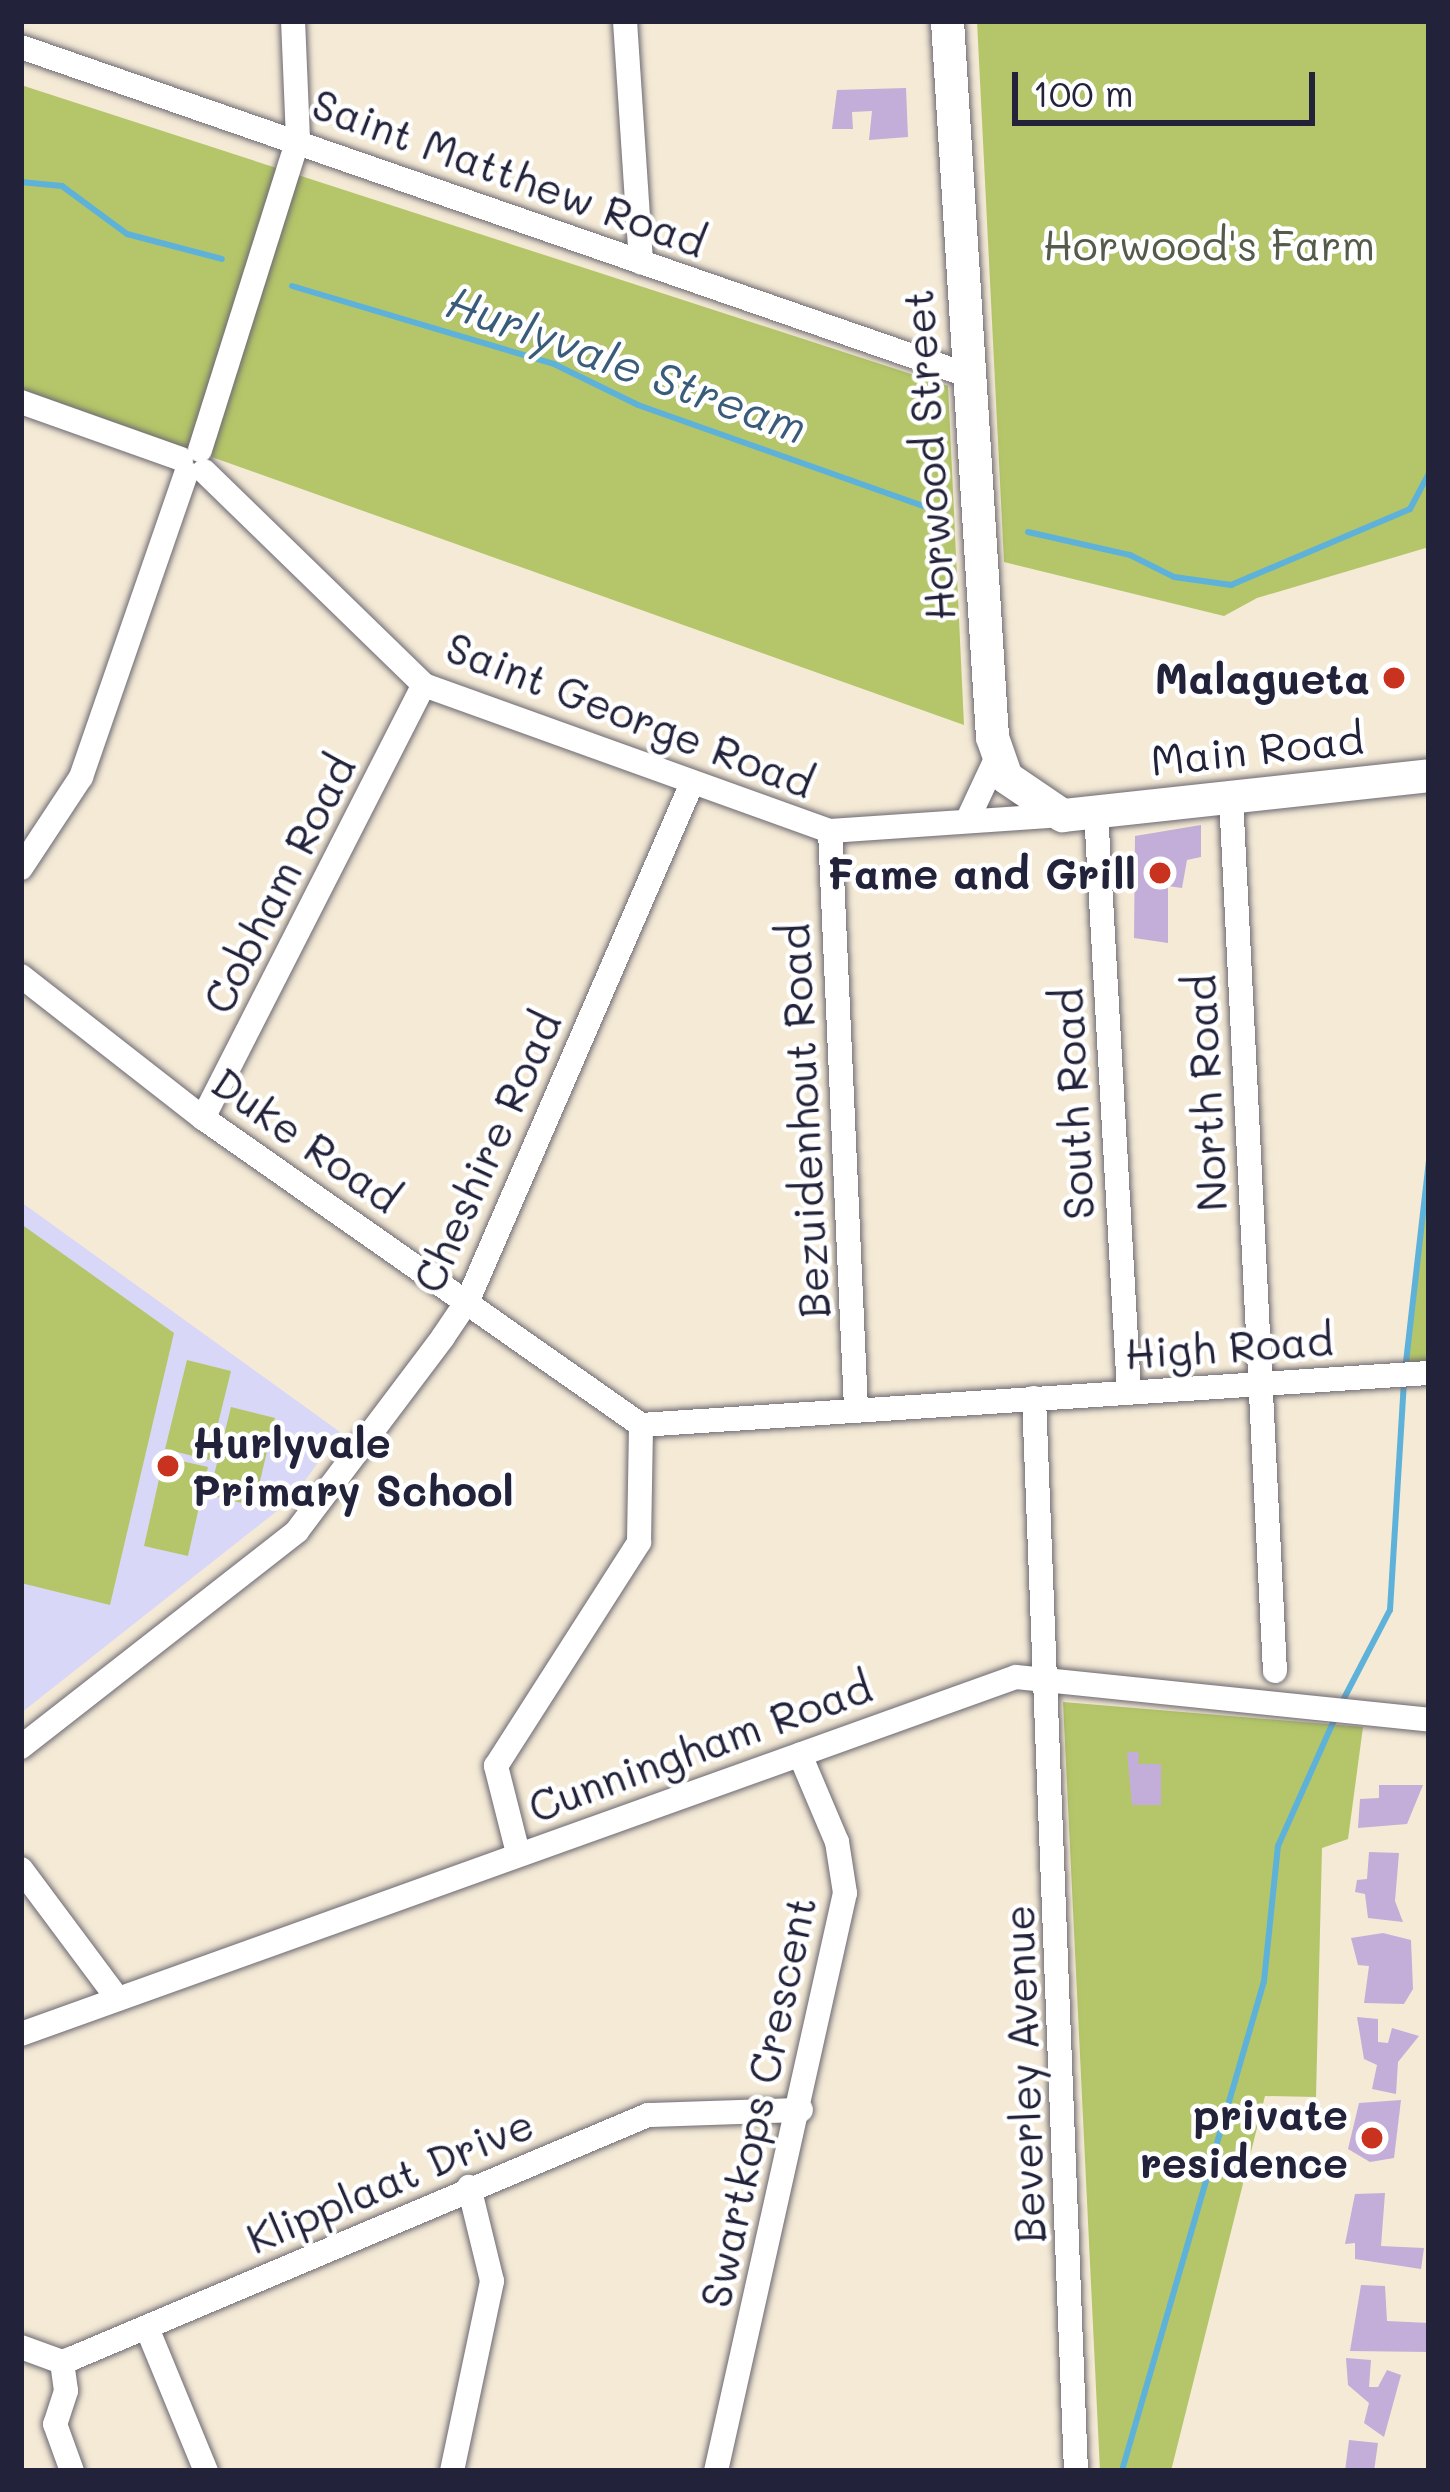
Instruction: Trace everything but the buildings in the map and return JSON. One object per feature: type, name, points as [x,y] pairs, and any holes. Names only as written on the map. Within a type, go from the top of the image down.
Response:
[{"type":"main road","name":"Horwood Street","points":[[947,21],[997,757]]},
{"type":"main road","points":[[997,757],[1021,795],[1079,814]]},
{"type":"main road","name":"Main Road","points":[[1079,814],[1429,775]]},
{"type":"street","points":[[21,868],[81,777],[193,463],[298,139],[293,21]]},
{"type":"street","points":[[625,21],[640,262]]},
{"type":"street","name":"Saint Matthew Road","points":[[21,47],[298,139],[970,376]]},
{"type":"street","points":[[21,403],[193,463]]},
{"type":"street","name":"Saint George Road","points":[[193,463],[424,685],[830,831],[1079,814]]},
{"type":"street","name":"Cobham Road","points":[[203,1118],[424,685]]},
{"type":"street","points":[[967,820],[997,757]]},
{"type":"street","name":"Cheshire Road","points":[[21,1747],[315,1513],[468,1300],[692,783]]},
{"type":"street","name":"North Road","points":[[1231,797],[1275,1671]]},
{"type":"street","name":"South Road","points":[[1079,814],[1129,1392]]},
{"type":"street","name":"Bezuidenhout Road","points":[[830,831],[856,1408]]},
{"type":"street","name":"Duke Road","points":[[21,976],[203,1118],[640,1425]]},
{"type":"street","name":"High Road","points":[[1034,1398],[1429,1373]]},
{"type":"street","points":[[518,1853],[496,1766],[639,1542],[640,1425],[1034,1398]]},
{"type":"street","name":"Beverley Avenue","points":[[1034,1398],[1076,2471]]},
{"type":"street","name":"Cunningham Road","points":[[21,2035],[985,1687],[1047,1675],[1429,1720]]},
{"type":"street","name":"Swartkops Crescent","points":[[716,2471],[801,2110],[846,1879],[800,1756]]},
{"type":"street","points":[[21,1869],[118,1999]]},
{"type":"street","name":"Klipplaat Drive","points":[[62,2362],[647,2115],[801,2110]]},
{"type":"street","points":[[452,2471],[490,2312],[492,2281],[469,2187]]},
{"type":"street","points":[[147,2328],[206,2471]]},
{"type":"street","points":[[21,2347],[62,2362],[66,2391],[55,2424],[72,2471]]},
{"type":"shaded area","name":"Hurlyvale Primary School","points":[[21,1202],[340,1432],[291,1500],[21,1713]]},
{"type":"green space","name":"Horwood's Farm","points":[[977,21],[1429,21],[1429,547],[1257,598],[1224,616],[1004,562]]},
{"type":"green space","points":[[21,85],[948,386],[964,725],[21,389]]},
{"type":"green space","points":[[1429,1166],[1429,1373],[1404,1374]]},
{"type":"green space","points":[[21,1224],[174,1333],[110,1605],[21,1583]]},
{"type":"green space","points":[[187,1360],[231,1371],[209,1460],[165,1449]]},
{"type":"green space","points":[[231,1407],[275,1418],[254,1506],[209,1495]]},
{"type":"green space","points":[[164,1457],[208,1467],[188,1556],[144,1546]]},
{"type":"green space","points":[[1063,1702],[1363,1727],[1348,1839],[1322,1848],[1316,2097],[1265,2096],[1171,2471],[1100,2471]]},
{"type":"waterway","name":"Hurlyvale Stream","points":[[21,182],[62,186],[127,234],[222,259]]},
{"type":"waterway","name":"Hurlyvale Stream","points":[[292,286],[554,364],[638,405],[937,511]]},
{"type":"waterway","points":[[1028,532],[1130,555],[1174,577],[1231,585],[1410,509],[1429,474]]},
{"type":"waterway","points":[[1405,1371],[1429,1159]]},
{"type":"waterway","points":[[1340,1706],[1390,1610],[1404,1384]]},
{"type":"waterway","points":[[1123,2467],[1264,1981],[1278,1846],[1335,1718]]},
{"type":"place","name":"Malagueta","points":[[1394,678]]},
{"type":"place","name":"Fame and Grill","points":[[1160,873]]},
{"type":"place","name":"Hurlyvale Primary School","points":[[168,1466]]},
{"type":"place","name":"private residence","points":[[1372,2138]]}]
